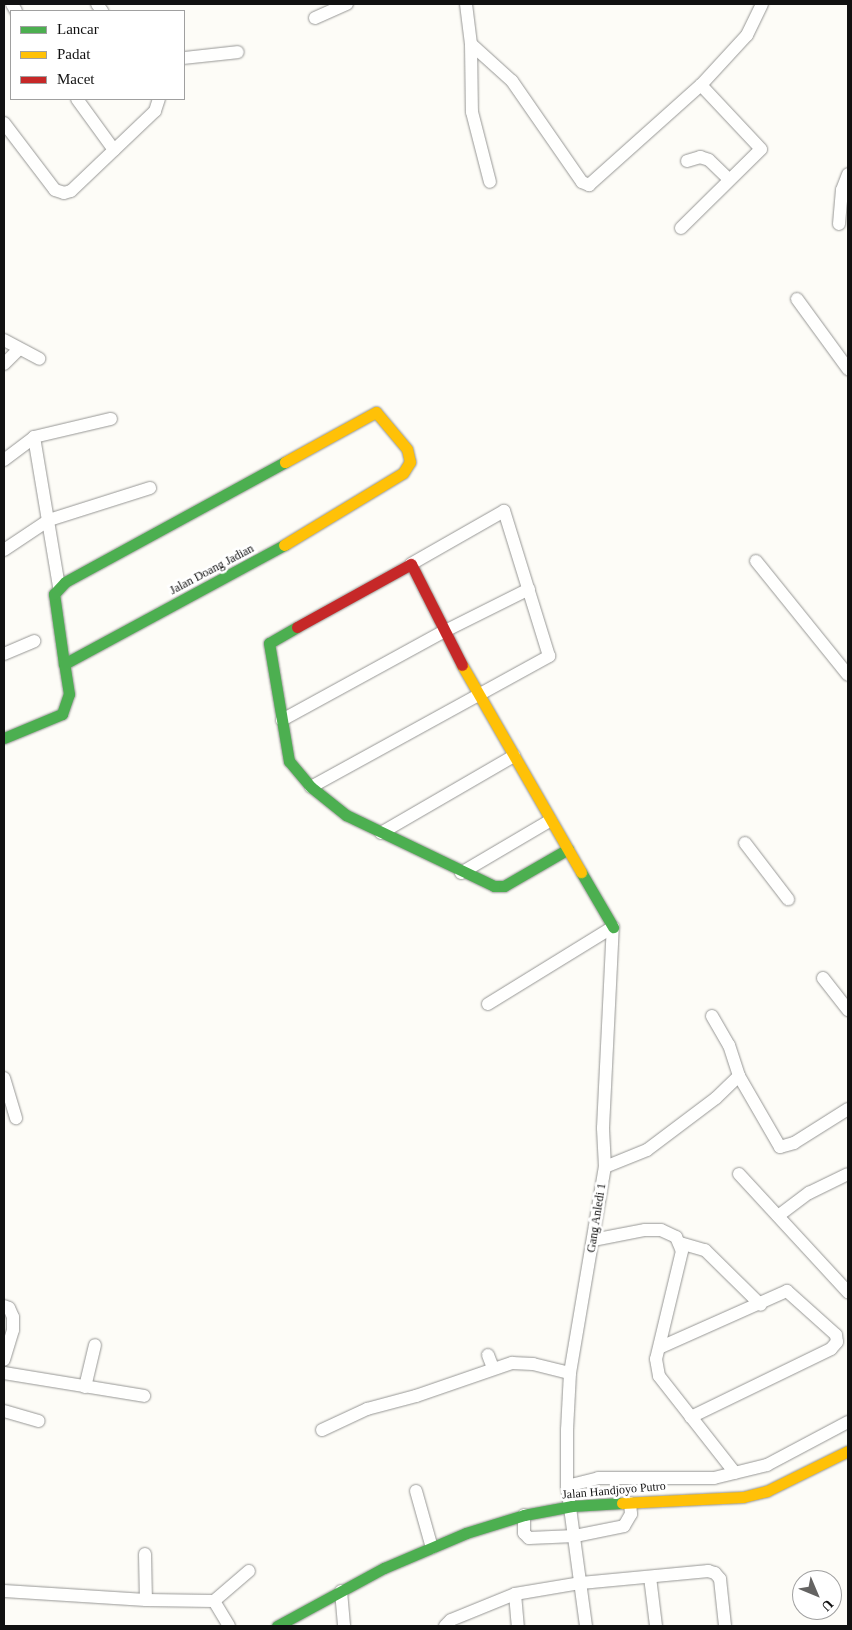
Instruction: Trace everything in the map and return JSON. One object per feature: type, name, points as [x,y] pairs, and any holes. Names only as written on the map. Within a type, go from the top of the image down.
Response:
[{"type":"street","points":[[314,18],[347,4]]},
{"type":"street","points":[[466,4],[471,44],[472,112],[490,182]]},
{"type":"street","points":[[471,44],[512,80],[582,182],[589,185],[701,85],[747,35],[762,4]]},
{"type":"street","points":[[185,58],[238,52]]},
{"type":"street","points":[[681,228],[729,179],[761,150],[701,85]]},
{"type":"street","points":[[78,100],[114,150]]},
{"type":"street","points":[[4,123],[61,193],[71,191],[155,111],[159,100]]},
{"type":"street","points":[[687,161],[700,157],[709,160],[729,179]]},
{"type":"street","points":[[839,224],[842,190],[848,174]]},
{"type":"street","points":[[797,298],[848,369]]},
{"type":"street","points":[[4,340],[39,359]]},
{"type":"street","points":[[4,364],[19,348]]},
{"type":"street","name":"Jalan Doang Jadian","points":[[59,587],[376,412],[407,449],[410,462],[403,474],[245,568],[64,664]]},
{"type":"street","points":[[4,460],[34,437],[110,419]]},
{"type":"street","points":[[4,738],[62,714],[69,694],[54,603],[59,587],[34,437]]},
{"type":"street","points":[[4,550],[49,520],[150,488]]},
{"type":"street","points":[[310,787],[549,656],[504,511],[269,643],[289,760],[310,787],[346,815],[461,873],[494,886],[504,886],[568,849]]},
{"type":"street","points":[[756,561],[848,675]]},
{"type":"street","points":[[411,564],[442,632],[613,927],[488,1004]]},
{"type":"street","points":[[282,720],[442,632],[529,589]]},
{"type":"street","points":[[4,654],[34,641]]},
{"type":"street","points":[[381,833],[514,756]]},
{"type":"street","points":[[461,873],[551,820]]},
{"type":"street","points":[[746,843],[788,899]]},
{"type":"street","name":"Gang Anledi 1","points":[[586,1626],[572,1506],[567,1486],[570,1373],[594,1240],[604,1167],[603,1128],[613,927]]},
{"type":"street","points":[[823,978],[848,1010]]},
{"type":"street","points":[[712,1016],[729,1045],[739,1076],[780,1147],[794,1142],[848,1109]]},
{"type":"street","points":[[604,1167],[647,1150],[716,1098],[739,1076]]},
{"type":"street","points":[[4,1078],[16,1118]]},
{"type":"street","points":[[739,1174],[848,1292]]},
{"type":"street","points":[[778,1216],[810,1193],[848,1174]]},
{"type":"street","points":[[594,1240],[661,1230],[671,1233],[680,1243],[682,1251],[661,1347],[656,1359],[660,1376],[736,1472]]},
{"type":"street","points":[[680,1243],[705,1250],[761,1305]]},
{"type":"street","points":[[661,1347],[761,1305],[787,1292],[836,1335],[837,1342],[831,1349],[691,1417]]},
{"type":"street","points":[[4,1306],[9,1308],[13,1317],[13,1330],[4,1360]]},
{"type":"street","points":[[85,1386],[95,1345]]},
{"type":"street","points":[[488,1355],[493,1368]]},
{"type":"street","points":[[322,1430],[367,1409],[416,1396],[512,1363],[532,1364],[570,1373]]},
{"type":"street","points":[[4,1373],[144,1396]]},
{"type":"street","points":[[4,1411],[39,1421]]},
{"type":"street","points":[[567,1486],[598,1478],[714,1478],[788,1456],[848,1422]]},
{"type":"street","name":"Jalan Handjoyo Putro","points":[[277,1626],[384,1568],[466,1533],[524,1516],[572,1506],[744,1497],[803,1475],[848,1451]]},
{"type":"street","points":[[416,1491],[432,1548]]},
{"type":"street","points":[[524,1516],[524,1533],[529,1538],[575,1536],[624,1526],[631,1514],[630,1503]]},
{"type":"street","points":[[144,1554],[146,1600]]},
{"type":"street","points":[[4,1591],[146,1600],[214,1600],[249,1571]]},
{"type":"street","points":[[445,1626],[451,1620],[515,1594],[580,1583],[650,1576],[715,1573],[720,1579],[726,1626]]},
{"type":"street","points":[[650,1576],[656,1626]]},
{"type":"street","points":[[341,1591],[344,1626]]},
{"type":"street","points":[[515,1594],[518,1626]]},
{"type":"street","points":[[214,1600],[229,1626]]},
{"type":"traffic: fast","points":[[64,664],[54,594],[65,582],[285,462]]},
{"type":"traffic: fast","points":[[4,738],[62,714],[69,694],[64,664],[284,545]]},
{"type":"traffic: fast","points":[[297,627],[269,643],[289,761],[311,787],[346,815],[494,886],[504,886],[568,849]]},
{"type":"traffic: fast","points":[[581,872],[613,927]]},
{"type":"traffic: fast","points":[[277,1626],[384,1568],[466,1533],[524,1515],[572,1506],[622,1503]]},
{"type":"traffic: slow","points":[[284,545],[403,473],[410,462],[407,449],[376,412],[285,462]]},
{"type":"traffic: slow","points":[[462,665],[581,872]]},
{"type":"traffic: slow","points":[[622,1503],[743,1497],[767,1491],[848,1451]]},
{"type":"traffic: jam","points":[[297,627],[411,564],[462,665]]}]
